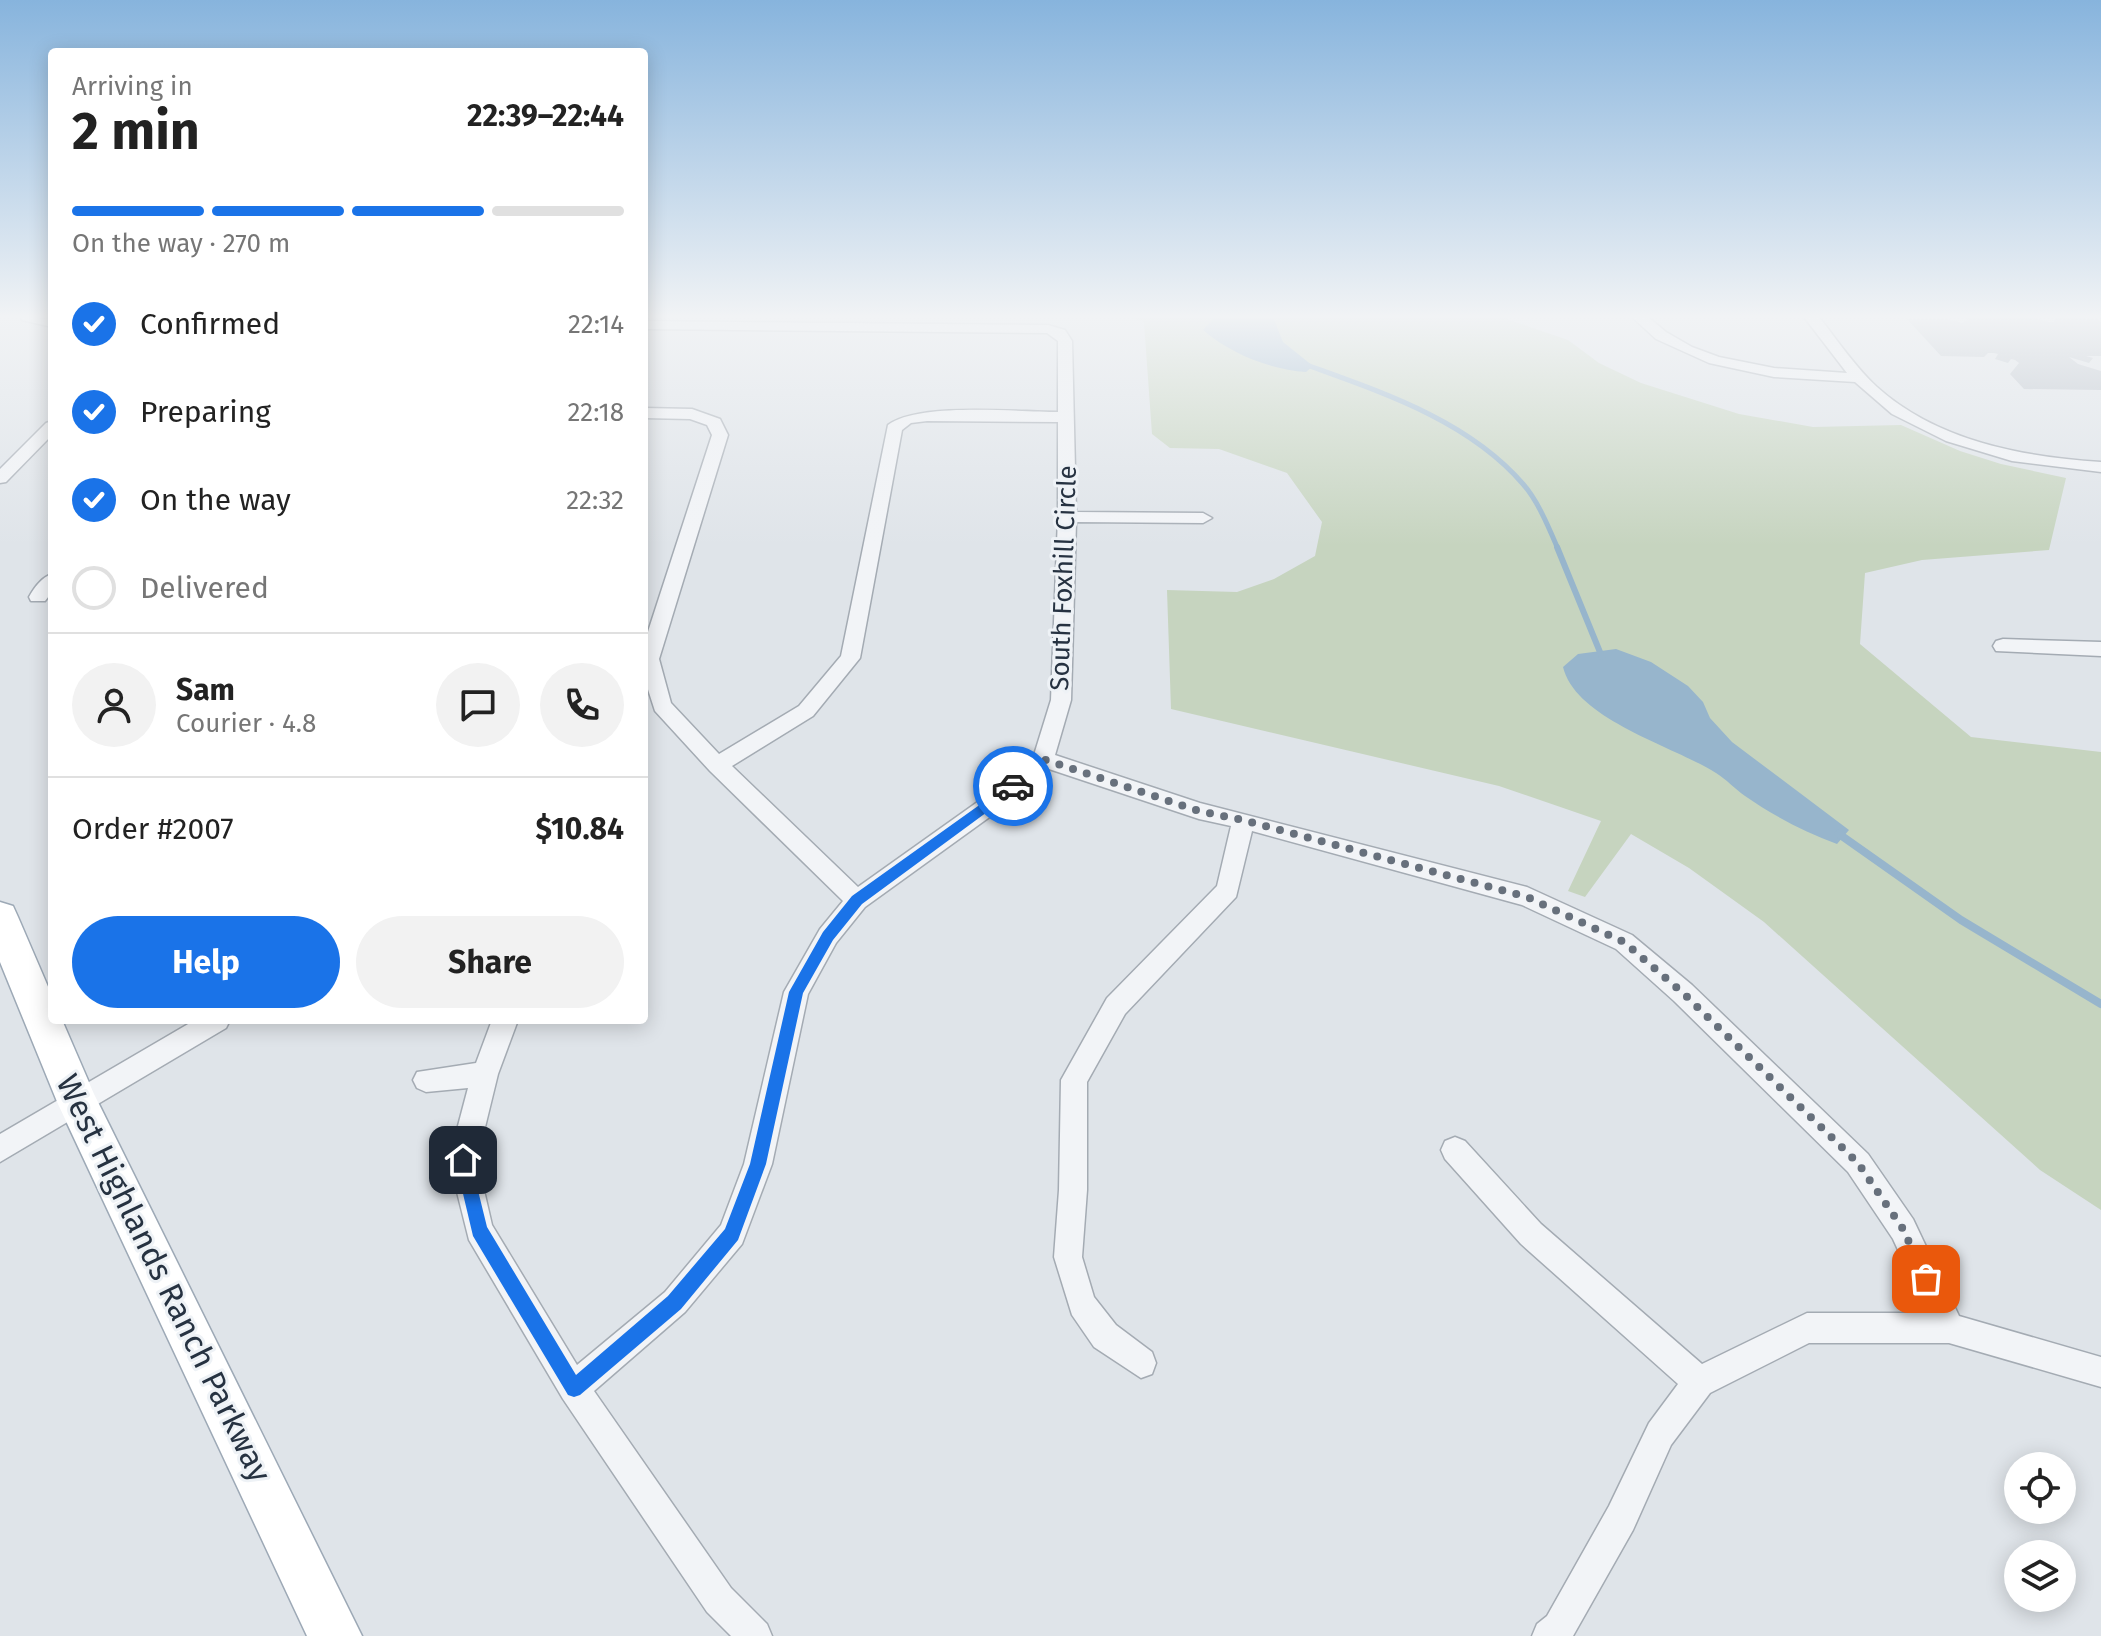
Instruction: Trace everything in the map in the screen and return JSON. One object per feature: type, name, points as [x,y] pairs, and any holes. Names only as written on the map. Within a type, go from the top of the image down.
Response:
[{"type":"main road","name":"West Highlands Ranch Parkway","points":[[0,917],[78,1104],[335,1636]]},
{"type":"street","name":"South Foxhill Circle","points":[[1043,759],[1061,700],[1067,517],[1066,393]]},
{"type":"street","points":[[1876,393],[1921,423],[1967,442],[2015,457],[2068,466],[2101,467]]},
{"type":"street","points":[[648,413],[692,414],[714,422],[720,435],[649,659],[662,706],[717,765],[857,900]]},
{"type":"street","points":[[717,765],[806,711],[850,658],[894,428],[906,419],[927,416],[1067,417]]},
{"type":"street","points":[[0,478],[48,430]]},
{"type":"street","points":[[1067,517],[1203,518]]},
{"type":"street","points":[[38,597],[48,585]]},
{"type":"street","points":[[2003,646],[2101,649]]},
{"type":"street","points":[[574,1388],[675,1302],[732,1234],[758,1164],[796,992],[828,936],[857,900],[1001,797],[1043,759],[1199,811],[1243,820],[1527,897],[1624,942],[1683,993],[1858,1163],[1903,1229],[1949,1328]]},
{"type":"street","points":[[1141,1363],[1105,1336],[1082,1305],[1068,1257],[1073,1190],[1074,1080],[1116,1006],[1228,890],[1243,820]]},
{"type":"street","points":[[0,1149],[210,1024]]},
{"type":"street","points":[[504,1024],[485,1074],[463,1160],[479,1230],[574,1388],[719,1600],[755,1636]]},
{"type":"street","points":[[426,1080],[485,1074]]},
{"type":"street","points":[[1455,1150],[1531,1234],[1699,1382]]},
{"type":"street","points":[[1549,1636],[1559,1628],[1621,1518],[1660,1434],[1699,1382],[1807,1328],[1949,1328],[2101,1372]]},
{"type":"green space","points":[[1149,393],[1674,393],[1739,414],[1813,427],[1901,425],[1960,451],[2001,464],[2066,478],[2049,550],[1922,560],[1865,573],[1860,644],[1971,737],[2101,752],[2101,1210],[2040,1170],[1764,922],[1689,868],[1631,834],[1585,897],[1568,891],[1601,821],[1499,786],[1171,709],[1167,590],[1237,592],[1274,579],[1315,556],[1322,522],[1287,473],[1219,449],[1170,448],[1152,434]]},
{"type":"water","points":[[1616,649],[1651,662],[1688,686],[1703,702],[1710,718],[1732,742],[1849,830],[1837,844],[1801,829],[1756,803],[1716,773],[1629,730],[1586,702],[1572,686],[1563,667],[1578,654]]},
{"type":"waterway","points":[[1383,393],[1450,425],[1501,462],[1528,491],[1558,549]]},
{"type":"waterway","points":[[1557,547],[1602,657]]},
{"type":"waterway","points":[[1838,833],[1842,836]]},
{"type":"waterway","points":[[1839,834],[1961,920],[2101,1004]]},
{"type":"way so far","points":[[1013,786],[1043,759],[1199,811],[1243,820],[1527,897],[1624,942],[1683,993],[1858,1163],[1903,1229],[1926,1279]]},
{"type":"route","points":[[463,1160],[479,1230],[574,1388],[675,1302],[732,1234],[758,1164],[796,992],[828,936],[857,900],[1013,786]]}]
